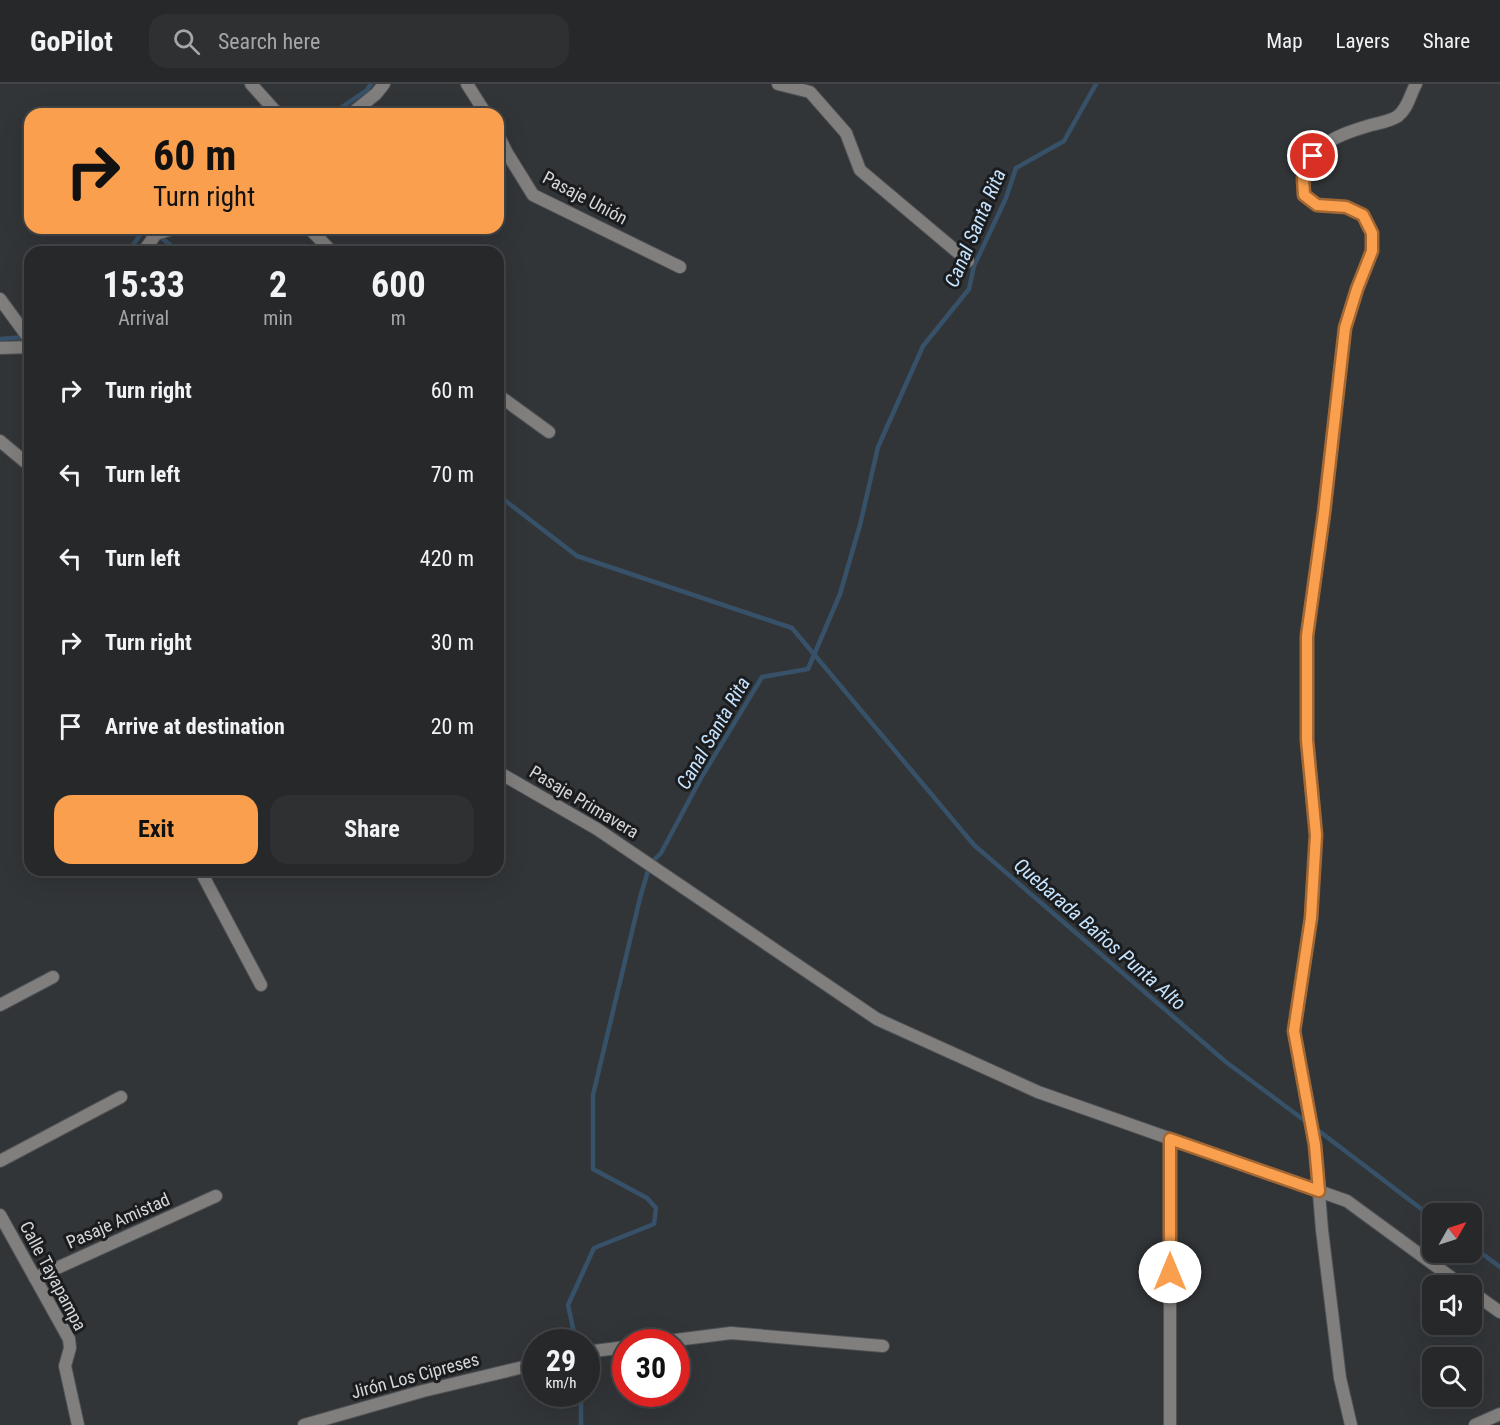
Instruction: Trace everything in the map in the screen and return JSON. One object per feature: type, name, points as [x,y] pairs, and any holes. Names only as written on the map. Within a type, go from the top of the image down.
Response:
[{"type":"street","points":[[251,84],[273,108]]},
{"type":"street","points":[[358,108],[384,84]]},
{"type":"street","points":[[467,84],[482,108]]},
{"type":"street","points":[[778,84],[810,92],[846,133],[860,170],[968,261]]},
{"type":"street","points":[[1351,1425],[1340,1378],[1315,1145],[1294,1031],[1311,918],[1316,835],[1307,740],[1307,636],[1324,513],[1345,328],[1372,251],[1372,233],[1363,215],[1346,207],[1317,205],[1304,195],[1303,178],[1313,156],[1331,139],[1397,117],[1409,103],[1416,84]]},
{"type":"street","name":"Pasaje Unión","points":[[504,147],[533,195],[680,267]]},
{"type":"street","points":[[315,234],[326,246]]},
{"type":"street","points":[[0,299],[24,332]]},
{"type":"street","points":[[0,348],[24,347]]},
{"type":"street","points":[[504,399],[549,432]]},
{"type":"street","points":[[0,441],[24,461]]},
{"type":"street","name":"Pasaje Primavera","points":[[504,775],[597,829],[877,1019],[1038,1092],[1347,1201],[1448,1275]]},
{"type":"street","points":[[203,876],[261,985]]},
{"type":"street","points":[[0,1005],[53,977]]},
{"type":"street","points":[[0,1161],[121,1098]]},
{"type":"street","points":[[1170,1139],[1170,1425]]},
{"type":"street","name":"Pasaje Amistad","points":[[35,1278],[216,1196]]},
{"type":"street","name":"Calle Tayapampa","points":[[0,1215],[69,1339],[70,1348],[65,1366],[78,1425]]},
{"type":"street","points":[[1482,1299],[1500,1312]]},
{"type":"street","points":[[690,1339],[731,1334],[883,1346]]},
{"type":"street","name":"Jirón Los Cipreses","points":[[304,1425],[423,1391],[522,1367]]},
{"type":"street","points":[[1475,1425],[1500,1414]]},
{"type":"waterway","points":[[341,108],[367,90],[371,84]]},
{"type":"waterway","name":"Canal Santa Rita","points":[[573,1329],[568,1305],[594,1248],[654,1224],[656,1208],[647,1198],[593,1169],[593,1095],[650,864],[661,853],[701,778],[762,677],[808,669],[840,594],[860,525],[878,447],[923,346],[969,289],[974,266],[1006,198],[1016,168],[1064,141],[1096,84]]},
{"type":"waterway","points":[[132,246],[141,234]]},
{"type":"waterway","points":[[158,235],[172,246]]},
{"type":"waterway","points":[[0,339],[24,337]]},
{"type":"waterway","name":"Quebarada Baños Punta Alto","points":[[504,500],[577,556],[792,628],[974,845],[1226,1062],[1308,1123]]},
{"type":"waterway","name":"Quebarada Baños Punta Alto","points":[[1315,1128],[1422,1209]]},
{"type":"waterway","name":"Quebarada Baños Punta Alto","points":[[1482,1254],[1500,1267]]},
{"type":"waterway","name":"Canal Santa Rita","points":[[581,1407],[581,1425]]},
{"type":"route","points":[[1170,1272],[1170,1139],[1319,1191],[1315,1145],[1300,1074],[1294,1031],[1311,918],[1316,835],[1307,740],[1307,636],[1324,513],[1345,328],[1372,251],[1372,233],[1363,215],[1346,207],[1317,205],[1304,195],[1303,178],[1313,156]]}]
